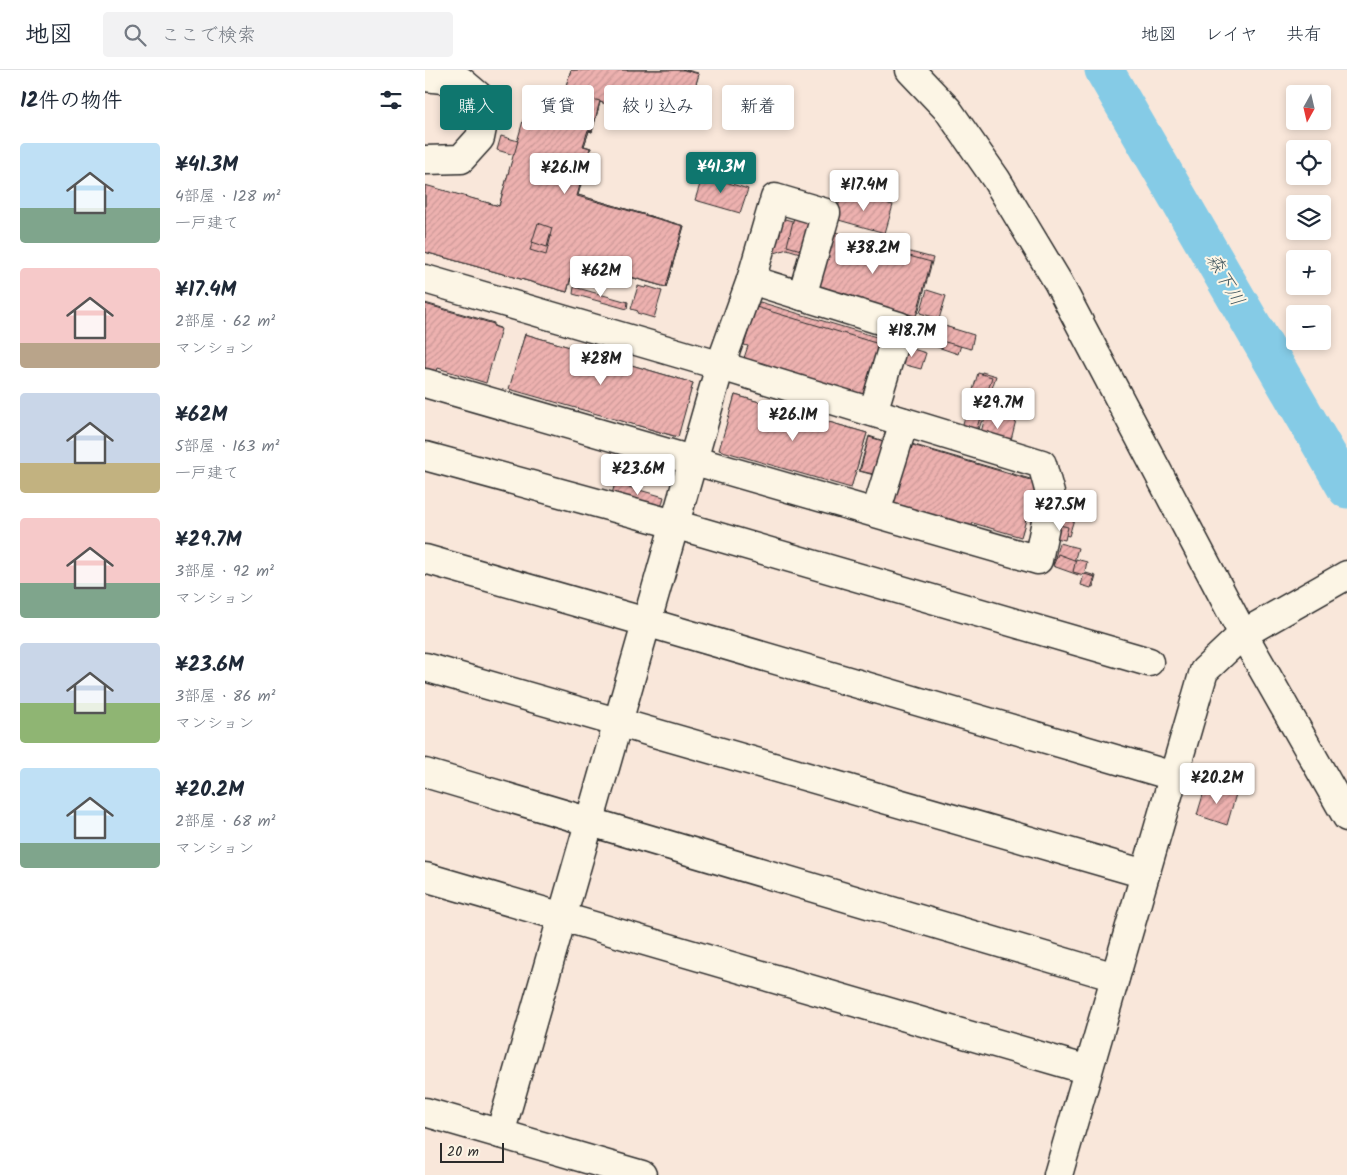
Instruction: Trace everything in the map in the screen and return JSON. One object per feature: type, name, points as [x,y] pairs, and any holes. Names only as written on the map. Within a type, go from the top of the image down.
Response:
[{"type":"street","points":[[910,70],[954,117],[996,179],[1058,282],[1243,634],[1347,817]]},
{"type":"street","points":[[425,77],[461,81],[487,103],[480,138],[461,159],[425,160]]},
{"type":"street","points":[[500,1134],[673,524],[720,366],[751,280],[775,198],[827,213],[802,296]]},
{"type":"street","points":[[425,279],[720,366],[1041,464],[1051,497],[1038,560],[425,382]]},
{"type":"street","points":[[751,280],[899,326],[873,412]]},
{"type":"street","points":[[876,512],[904,422]]},
{"type":"street","points":[[425,456],[673,524],[1149,662]]},
{"type":"street","points":[[425,559],[1173,776]]},
{"type":"street","points":[[1058,1175],[1204,671],[1243,634],[1347,575]]},
{"type":"street","points":[[425,667],[1145,874]]},
{"type":"street","points":[[425,773],[1115,977]]},
{"type":"street","points":[[425,877],[1088,1070]]},
{"type":"street","points":[[425,1112],[642,1175]]},
{"type":"building","points":[[571,70],[684,70],[699,74],[696,85],[604,85],[604,103],[600,102],[594,124],[594,85],[566,85]]},
{"type":"building","points":[[571,70],[687,70],[698,73],[694,85],[604,85],[604,102],[594,99],[594,85],[567,85]]},
{"type":"building","points":[[571,70],[684,70],[699,74],[696,85],[604,85],[604,103],[600,102],[594,124],[594,85],[566,85]]},
{"type":"building","points":[[594,99],[600,101],[594,124]]},
{"type":"building","points":[[522,124],[522,130],[588,130],[583,146],[590,148],[577,196],[683,226],[666,287],[575,261],[567,292],[425,252],[425,185],[499,206]],"holes":[[[536,232],[551,236],[546,255],[530,250]]]},
{"type":"building","points":[[522,127],[522,130],[593,130],[592,132],[589,131],[584,146],[591,148],[578,195],[684,226],[666,287],[575,262],[567,292],[425,252],[425,186],[499,206]],"holes":[[[538,223],[552,228],[547,247],[532,242]]]},
{"type":"building","points":[[522,127],[522,130],[593,130],[592,132],[589,131],[584,146],[591,148],[578,195],[684,226],[666,287],[575,262],[567,292],[425,252],[425,186],[499,206]]},
{"type":"building","points":[[501,136],[518,141],[514,155],[497,150]]},
{"type":"building","points":[[703,175],[748,189],[740,213],[695,200]]},
{"type":"building","points":[[842,192],[893,205],[885,233],[835,219]]},
{"type":"building","points":[[777,217],[808,225],[800,253],[787,249],[766,256]]},
{"type":"building","points":[[794,217],[809,221],[801,250],[787,246]]},
{"type":"building","points":[[538,223],[552,228],[547,247],[532,242]]},
{"type":"building","points":[[831,231],[933,258],[918,313],[815,285]]},
{"type":"building","points":[[829,234],[931,262],[916,316],[814,288]]},
{"type":"building","points":[[886,238],[908,244],[907,251],[884,245]]},
{"type":"building","points":[[638,286],[645,288],[646,286],[662,291],[654,318],[637,313],[638,311],[631,309]]},
{"type":"building","points":[[574,287],[628,302],[627,309],[573,294]]},
{"type":"building","points":[[927,290],[946,296],[939,319],[920,313]]},
{"type":"building","points":[[760,302],[883,339],[867,394],[746,358],[751,344],[748,343],[753,326],[750,325],[756,305],[758,306]]},
{"type":"building","points":[[425,303],[494,323],[494,326],[500,328],[485,382],[436,367],[434,372],[425,369]]},
{"type":"building","points":[[425,304],[494,324],[493,326],[501,329],[486,383],[438,368],[436,374],[425,371]]},
{"type":"building","points":[[756,307],[879,344],[863,397],[743,361],[748,346],[744,345],[749,329],[745,328]]},
{"type":"building","points":[[927,320],[965,333],[958,354],[920,341]]},
{"type":"building","points":[[928,321],[974,335],[971,349],[923,336]]},
{"type":"building","points":[[525,334],[693,383],[677,437],[510,388]]},
{"type":"building","points":[[525,334],[693,383],[678,437],[509,389]]},
{"type":"building","points":[[903,346],[926,353],[921,369],[898,363]]},
{"type":"building","points":[[982,372],[996,376],[979,429],[965,425]]},
{"type":"building","points":[[978,373],[992,377],[976,431],[962,427]]},
{"type":"building","points":[[735,395],[867,433],[851,487],[720,449]]},
{"type":"building","points":[[735,395],[867,433],[851,488],[719,450]]},
{"type":"building","points":[[986,413],[1016,420],[1009,448],[979,440]]},
{"type":"building","points":[[869,436],[884,441],[874,475],[859,471]]},
{"type":"building","points":[[869,437],[883,441],[873,474],[860,471]]},
{"type":"building","points":[[908,443],[1037,481],[1021,536],[971,521],[970,525],[913,508],[912,514],[901,511],[902,506],[890,503]]},
{"type":"building","points":[[909,444],[1037,482],[1021,537],[973,523],[971,527],[891,504]]},
{"type":"building","points":[[615,483],[664,497],[661,508],[612,494]]},
{"type":"building","points":[[1063,516],[1074,519],[1069,536],[1058,533]]},
{"type":"building","points":[[1055,524],[1068,527],[1065,540],[1052,537]]},
{"type":"building","points":[[1059,543],[1078,548],[1072,569],[1053,565]]},
{"type":"building","points":[[1058,554],[1085,564],[1081,576],[1053,566]]},
{"type":"building","points":[[1076,559],[1087,562],[1084,575],[1073,572]]},
{"type":"building","points":[[1086,573],[1096,576],[1093,587],[1083,584]]},
{"type":"building","points":[[1084,574],[1095,577],[1091,588],[1081,585]]},
{"type":"building","points":[[1206,785],[1236,794],[1227,825],[1197,815]]},
{"type":"waterway","name":"森下川","points":[[1104,70],[1347,489]]}]
